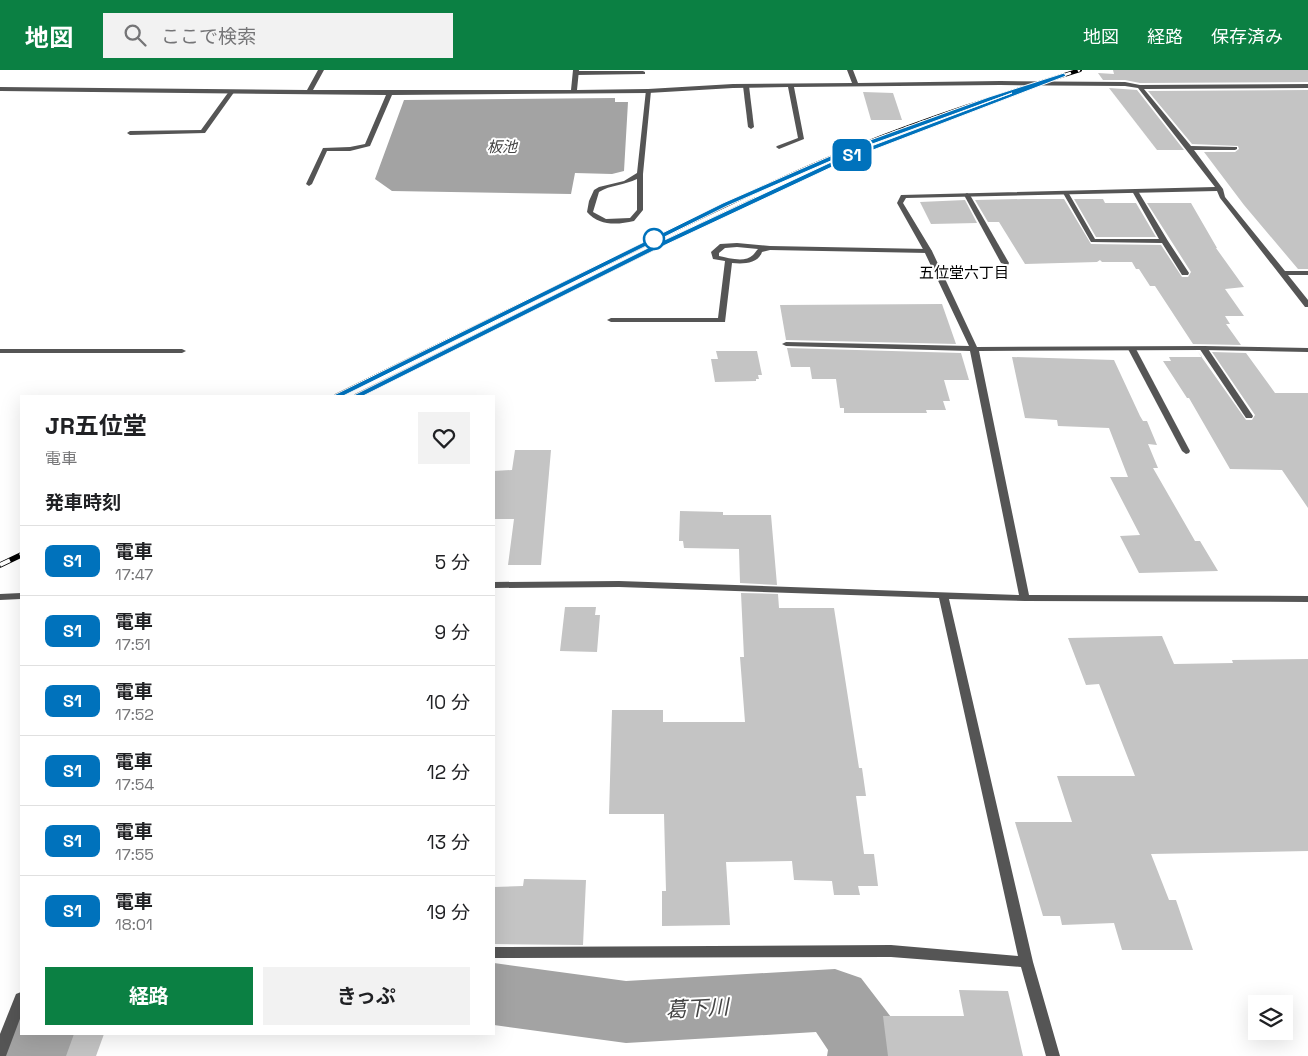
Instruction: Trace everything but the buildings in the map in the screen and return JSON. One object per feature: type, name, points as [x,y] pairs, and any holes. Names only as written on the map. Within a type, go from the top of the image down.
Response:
[{"type":"street","points":[[309,92],[321,70]]},
{"type":"street","points":[[850,70],[856,86]]},
{"type":"street","points":[[574,91],[576,71],[643,72]]},
{"type":"street","points":[[0,95],[3,89],[390,93],[648,91],[746,86],[1000,83],[1125,84],[1140,87],[1308,86]]},
{"type":"street","points":[[746,86],[751,127]]},
{"type":"street","points":[[779,148],[801,139],[791,86]]},
{"type":"street","points":[[1140,87],[1220,189],[1222,197],[1308,305]]},
{"type":"street","points":[[130,133],[203,132],[232,91]]},
{"type":"street","points":[[640,174],[626,182],[596,191],[590,212],[595,218],[609,222],[632,220],[640,210],[640,174],[648,91]]},
{"type":"street","points":[[309,184],[325,149],[350,149],[368,145],[390,93]]},
{"type":"street","points":[[1189,148],[1235,148]]},
{"type":"street","points":[[1025,598],[974,349],[928,251],[900,203],[903,196],[1220,189]]},
{"type":"street","points":[[1135,191],[1185,273]]},
{"type":"street","points":[[1066,193],[1093,241],[1164,241]]},
{"type":"street","points":[[967,195],[1005,262]]},
{"type":"street","points":[[770,248],[759,251],[758,255],[749,260],[729,260],[716,256],[715,252],[723,246],[737,245],[770,248],[928,251]]},
{"type":"street","points":[[611,320],[722,320],[729,260]]},
{"type":"street","points":[[1284,273],[1308,272]]},
{"type":"street","points":[[786,344],[974,349],[1203,348],[1308,350]]},
{"type":"street","points":[[1203,348],[1249,416]]},
{"type":"street","points":[[1132,349],[1186,451]]},
{"type":"street","points":[[0,351],[182,351]]},
{"type":"street","points":[[495,585],[619,584],[1025,598],[1308,599]]},
{"type":"street","points":[[943,595],[1026,962],[1052,1056]]},
{"type":"street","points":[[0,597],[20,596]]},
{"type":"street","points":[[495,953],[891,951],[1026,962]]},
{"type":"street","points":[[0,1053],[20,1001]]},
{"type":"water","name":"板池","points":[[615,98],[615,102],[628,102],[624,171],[612,174],[575,173],[571,194],[392,191],[375,179],[404,100]]},
{"type":"waterway","name":"葛下川","points":[[495,994],[626,1012],[835,1000],[867,1044],[865,1056]]},
{"type":"waterway","name":"葛下川","points":[[38,1056],[47,1035]]},
{"type":"railway","points":[[662,236],[733,201],[854,148],[938,116],[1080,70]]},
{"type":"railway","points":[[678,236],[756,199]]},
{"type":"railway","points":[[338,395],[664,235]]},
{"type":"railway","points":[[358,395],[680,235]]},
{"type":"railway","points":[[0,565],[20,555]]},
{"type":"train","name":"S1","points":[[338,395],[725,205],[854,148],[990,98],[1064,75],[845,159],[658,245],[358,395]]},
{"type":"district","name":"五位堂六丁目","points":[[964,272]]}]
